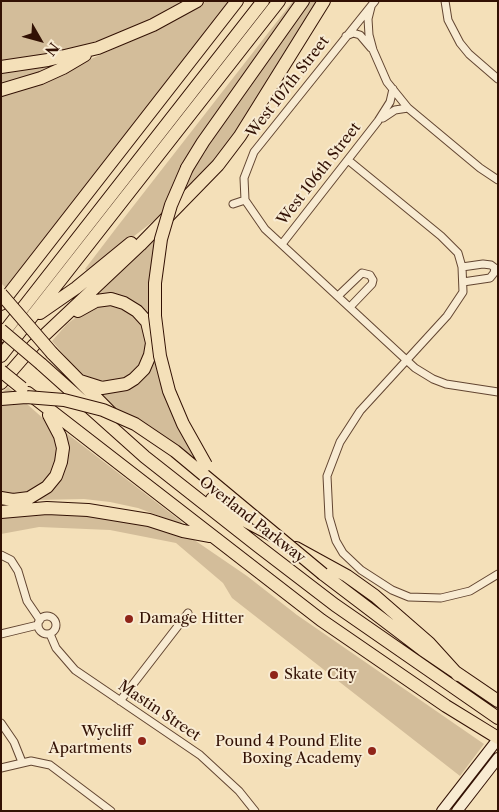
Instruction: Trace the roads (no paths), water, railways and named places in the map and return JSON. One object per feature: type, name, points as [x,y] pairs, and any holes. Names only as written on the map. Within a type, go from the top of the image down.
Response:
[{"type":"highway","points":[[1,90],[63,68],[98,48],[153,25],[197,1]]},
{"type":"highway","points":[[1,304],[238,1]]},
{"type":"highway","points":[[1,336],[263,1]]},
{"type":"highway","points":[[1,356],[279,1]]},
{"type":"highway","points":[[217,487],[176,409],[164,373],[156,330],[155,282],[161,239],[171,205],[187,168],[212,129],[303,1]]},
{"type":"highway","points":[[1,383],[34,346],[203,182],[229,150],[324,1]]},
{"type":"highway","points":[[1,67],[29,64],[98,48]]},
{"type":"highway","points":[[30,320],[76,288],[173,212]]},
{"type":"highway","points":[[1,294],[78,381],[161,459],[220,506],[360,585],[429,643],[458,675]]},
{"type":"highway","points":[[56,325],[87,304],[110,299],[124,303],[137,310],[150,330],[152,343],[150,355],[144,369],[134,380],[110,388],[78,381]]},
{"type":"highway","name":"Overland Parkway","points":[[1,330],[146,456],[258,546],[350,615],[498,718]]},
{"type":"highway","points":[[1,371],[45,408],[321,620],[446,706],[498,738]]},
{"type":"highway","points":[[1,399],[47,398],[103,410],[135,424],[156,438],[323,574],[458,675],[498,702]]},
{"type":"highway","points":[[1,498],[13,500],[29,498],[47,487],[56,476],[63,448],[56,427],[45,408]]},
{"type":"highway","points":[[1,512],[47,508],[88,510],[148,520],[183,532],[213,536]]},
{"type":"main road","points":[[442,811],[498,738]]},
{"type":"main road","points":[[457,811],[498,758]]},
{"type":"street","points":[[445,1],[448,20],[460,43],[468,54],[498,79]]},
{"type":"street","points":[[373,3],[368,19],[373,50],[381,72],[392,89],[408,108],[480,168],[498,180]]},
{"type":"street","name":"West 107th Street","points":[[245,200],[244,178],[254,152],[373,3]]},
{"type":"street","points":[[346,36],[352,33],[360,36],[373,50]]},
{"type":"street","name":"West 106th Street","points":[[282,244],[378,121],[390,102],[392,89]]},
{"type":"street","name":"West 106th Street","points":[[378,121],[395,110],[408,108]]},
{"type":"street","points":[[348,160],[441,236],[458,253],[462,267],[463,292],[456,305],[360,411],[340,442],[327,476],[329,518],[336,541],[343,553],[361,570],[392,590],[418,599],[441,598],[470,590],[498,574]]},
{"type":"street","points":[[233,204],[245,200],[265,229],[406,361],[432,380],[476,390],[498,392]]},
{"type":"street","points":[[462,267],[483,264],[491,265],[494,268],[494,274],[490,278],[463,282]]},
{"type":"street","points":[[338,296],[362,273],[370,275],[373,280],[372,284],[350,307]]},
{"type":"street","points":[[1,555],[11,560],[18,571],[27,601],[39,622],[42,632],[50,634],[55,627],[53,619],[48,616],[39,622],[1,634]]},
{"type":"street","points":[[120,701],[188,613]]},
{"type":"street","name":"Mastin Street","points":[[50,634],[56,648],[75,670],[200,755],[239,791],[254,811]]},
{"type":"street","points":[[1,723],[14,742],[22,762]]},
{"type":"street","points":[[1,768],[22,762],[39,762],[54,768],[111,811]]},
{"type":"place","name":"Damage Hitter","points":[[129,619]]},
{"type":"place","name":"Skate City","points":[[274,675]]},
{"type":"place","name":"Wycliff Apartments","points":[[142,741]]},
{"type":"place","name":"Pound 4 Pound Elite Boxing Academy","points":[[372,751]]}]
